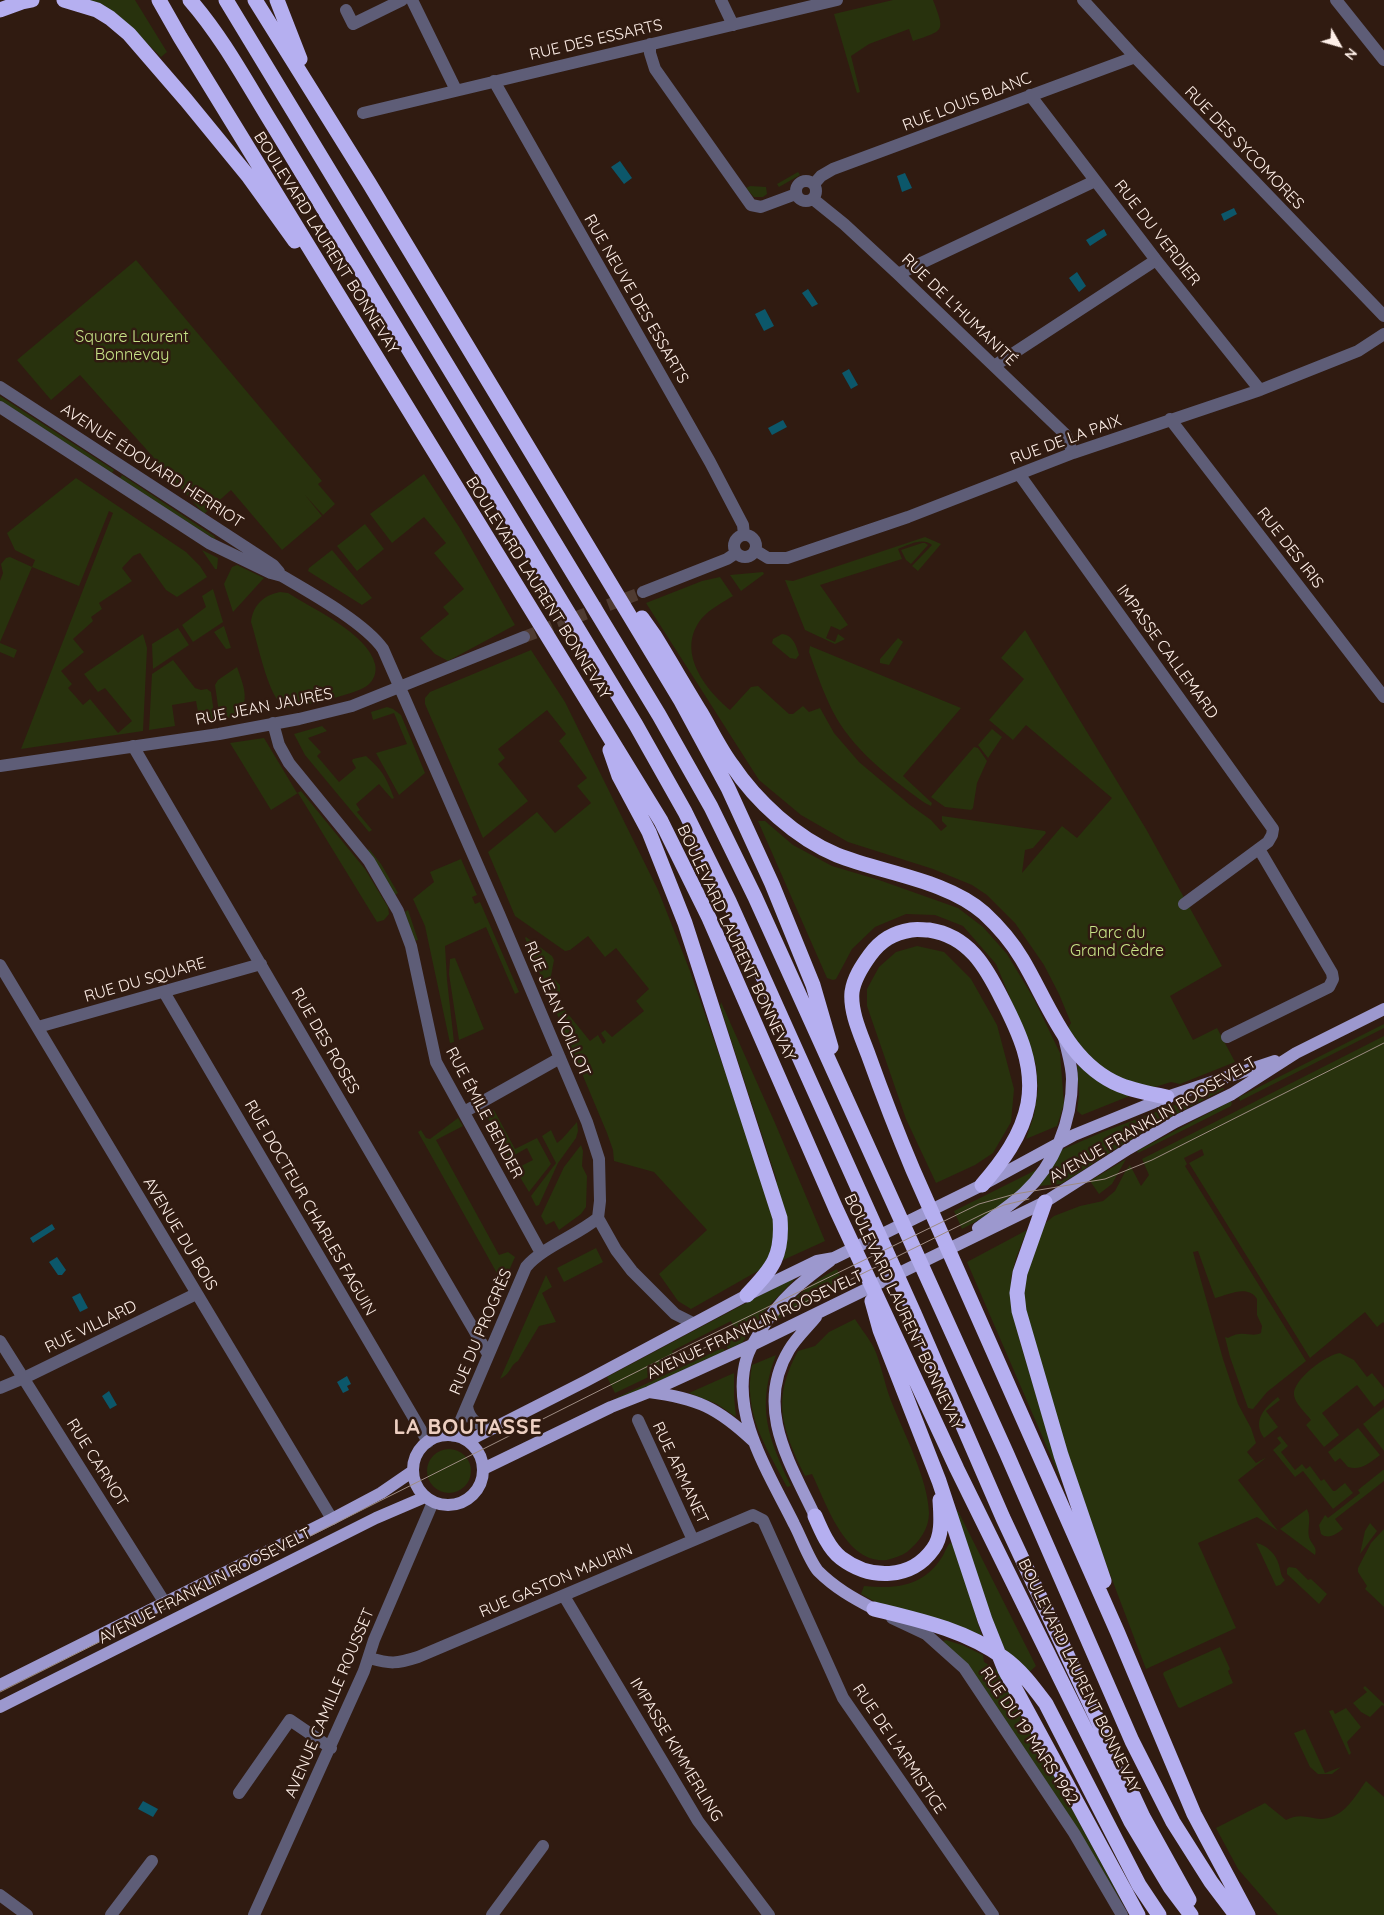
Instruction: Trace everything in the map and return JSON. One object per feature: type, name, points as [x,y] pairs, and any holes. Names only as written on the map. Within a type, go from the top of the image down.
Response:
[{"type":"highway","points":[[0,10],[32,0]]},
{"type":"highway","points":[[64,0],[96,10],[110,18],[144,50],[249,177],[294,241],[335,291]]},
{"type":"highway","name":"BOULEVARD LAURENT BONNEVAY","points":[[159,0],[335,291],[661,821],[709,918],[836,1209],[863,1266],[885,1327],[1131,1822],[1170,1887],[1191,1915]]},
{"type":"highway","points":[[190,0],[221,42],[276,130],[636,726],[675,794],[729,902],[914,1313],[1003,1518],[1143,1817],[1198,1915]]},
{"type":"highway","name":"BOULEVARD LAURENT BONNEVAY","points":[[226,0],[659,715],[724,834],[755,897],[886,1184],[1006,1452],[1132,1742],[1173,1822],[1211,1882],[1236,1915]]},
{"type":"highway","points":[[255,0],[313,91],[576,525],[681,701],[728,788],[772,884],[813,985],[845,1094]]},
{"type":"highway","points":[[261,0],[313,91]]},
{"type":"highway","points":[[278,0],[313,91]]},
{"type":"highway","points":[[576,525],[654,635],[732,766],[772,813],[800,835],[836,854],[925,882],[956,895],[982,911],[1002,931],[1022,958],[1064,1037],[1094,1069],[1118,1084],[1146,1093],[1167,1097]]},
{"type":"highway","points":[[600,720],[620,776],[649,832],[685,923],[778,1210],[782,1237],[778,1254],[766,1276],[747,1295]]},
{"type":"highway","points":[[982,1185],[1013,1143],[1024,1118],[1030,1086],[1024,1047],[989,974],[967,947],[943,932],[916,929],[896,933],[876,947],[859,970],[852,992],[857,1024],[884,1099],[913,1170],[1117,1631],[1194,1814],[1248,1915]]},
{"type":"highway","points":[[1045,1202],[1020,1273],[1017,1293],[1019,1311],[1064,1463],[1098,1559],[1117,1631]]},
{"type":"highway","points":[[885,1327],[994,1645],[1016,1694],[1138,1915]]},
{"type":"highway","points":[[815,1516],[824,1535],[840,1558],[864,1572],[896,1573],[916,1567],[934,1548],[940,1531],[939,1481]]},
{"type":"highway","points":[[874,1609],[951,1630],[980,1643],[1005,1659],[1030,1684],[1046,1704],[1138,1885],[1159,1915]]},
{"type":"main road","name":"AVENUE FRANKLIN ROOSEVELT","points":[[0,1707],[376,1518],[429,1500],[445,1505],[457,1504],[468,1500],[482,1481],[483,1469],[611,1407],[649,1392],[820,1313],[1045,1202],[1174,1122],[1232,1094],[1296,1054],[1384,1009]]},
{"type":"main road","points":[[952,1248],[1024,1193],[1049,1162],[1060,1142],[1071,1105],[1072,1077],[1064,1037]]},
{"type":"main road","name":"AVENUE FRANKLIN ROOSEVELT","points":[[468,1441],[592,1378],[693,1322],[817,1261],[834,1258],[982,1185],[1060,1142],[1167,1097],[1296,1054]]},
{"type":"main road","points":[[834,1258],[797,1286],[781,1302],[752,1345],[745,1364],[743,1387],[746,1415],[753,1441],[817,1569],[839,1590],[874,1609]]},
{"type":"main road","points":[[815,1516],[784,1450],[777,1430],[774,1408],[776,1384],[787,1354],[820,1313]]},
{"type":"main road","points":[[649,1392],[677,1396],[705,1405],[753,1441]]},
{"type":"main road","points":[[429,1500],[415,1484],[413,1472],[416,1455],[428,1442],[440,1436],[454,1436],[468,1441],[478,1452],[483,1469]]},
{"type":"main road","name":"AVENUE FRANKLIN ROOSEVELT","points":[[0,1685],[332,1519],[381,1493],[413,1472]]},
{"type":"street","points":[[346,10],[353,24],[402,0]]},
{"type":"street","points":[[412,0],[456,90]]},
{"type":"street","points":[[721,0],[733,25]]},
{"type":"street","name":"RUE DES ESSARTS","points":[[364,113],[837,0]]},
{"type":"street","name":"RUE DES SYCOMORES","points":[[1083,0],[1135,57],[1384,316]]},
{"type":"street","points":[[1336,0],[1384,60]]},
{"type":"street","points":[[650,44],[650,53],[655,69],[751,205],[761,207],[796,194]]},
{"type":"street","name":"RUE LOUIS BLANC","points":[[814,184],[833,169],[1135,57]]},
{"type":"street","name":"RUE NEUVE DES ESSARTS","points":[[494,81],[708,458],[743,525],[744,535]]},
{"type":"street","name":"RUE DU VERDIER","points":[[1030,95],[1156,260],[1260,390]]},
{"type":"street","points":[[802,181],[809,181],[814,184],[816,194],[813,199],[803,201],[796,194],[797,185],[802,181]]},
{"type":"street","points":[[898,274],[1095,181]]},
{"type":"street","name":"RUE DE L'HUMANITÉ","points":[[813,199],[844,224],[898,274],[1065,434],[1073,453]]},
{"type":"street","points":[[994,366],[1156,260]]},
{"type":"street","name":"RUE DE LA PAIX","points":[[756,550],[768,558],[787,558],[908,517],[1073,453],[1260,390],[1382,340]]},
{"type":"street","name":"AVENUE ÉDOUARD HERRIOT","points":[[0,387],[273,565],[282,576]]},
{"type":"street","name":"AVENUE ÉDOUARD HERRIOT","points":[[0,407],[209,543],[270,573],[282,576],[358,624],[376,639],[400,688]]},
{"type":"street","name":"RUE DES IRIS","points":[[1170,419],[1384,697]]},
{"type":"street","name":"IMPASSE CALLEMARD","points":[[1019,474],[1273,829],[1268,842],[1184,904]]},
{"type":"street","points":[[744,535],[750,536],[755,541],[756,550],[748,557],[741,557],[736,553],[734,547],[735,540],[744,535]]},
{"type":"street","points":[[643,592],[727,559],[736,553]]},
{"type":"street","name":"RUE JEAN JAURÈS","points":[[0,766],[273,724],[352,706],[524,637]]},
{"type":"street","name":"RUE JEAN VOILLOT","points":[[400,688],[499,914],[596,1147],[600,1172],[598,1218]]},
{"type":"street","name":"RUE ÉMILE BENDER","points":[[273,724],[279,745],[289,763],[369,861],[398,910],[410,946],[436,1062],[541,1253]]},
{"type":"street","name":"RUE DES ROSES","points":[[133,746],[488,1354]]},
{"type":"street","points":[[1227,1037],[1329,987],[1333,979],[1332,973],[1259,849]]},
{"type":"street","name":"RUE DU SQUARE","points":[[38,1027],[261,964]]},
{"type":"street","name":"AVENUE DU BOIS","points":[[0,965],[332,1519]]},
{"type":"street","name":"RUE DOCTEUR CHARLES FAGUIN","points":[[164,992],[428,1442]]},
{"type":"street","points":[[464,1112],[560,1058]]},
{"type":"street","points":[[598,1218],[616,1250],[632,1271],[675,1314],[693,1322]]},
{"type":"street","name":"RUE DU PROGRÈS","points":[[454,1436],[526,1267],[541,1253],[585,1229],[598,1218]]},
{"type":"street","name":"RUE VILLARD","points":[[0,1388],[196,1294]]},
{"type":"street","name":"RUE CARNOT","points":[[0,1341],[165,1603]]},
{"type":"street","points":[[467,1406],[472,1420],[486,1427],[494,1428]]},
{"type":"street","name":"RUE ARMANET","points":[[638,1420],[693,1540]]},
{"type":"street","name":"AVENUE CAMILLE ROUSSET","points":[[254,1915],[331,1748],[369,1658],[374,1640],[429,1500]]},
{"type":"street","name":"RUE GASTON MAURIN","points":[[369,1658],[397,1664],[418,1657],[753,1516]]},
{"type":"street","name":"RUE DE L'ARMISTICE","points":[[753,1516],[763,1520],[843,1698],[993,1915]]},
{"type":"street","name":"IMPASSE KIMMERLING","points":[[564,1596],[698,1821],[769,1915]]},
{"type":"street","name":"RUE DU 19 MARS 1962","points":[[874,1609],[926,1634],[964,1668],[1074,1834],[1116,1912]]},
{"type":"street","points":[[239,1794],[290,1720],[331,1748]]},
{"type":"street","points":[[492,1915],[543,1846]]},
{"type":"street","points":[[111,1915],[152,1861]]},
{"type":"street","points":[[0,1895],[28,1915]]},
{"type":"green space","points":[[87,0],[135,0],[167,52],[161,57],[117,14]]},
{"type":"green space","points":[[893,0],[933,0],[939,18],[939,28],[937,32],[913,41],[909,29],[869,44],[851,56],[860,92],[857,93],[834,14]]},
{"type":"green space","points":[[798,172],[800,175],[779,187],[777,184]]},
{"type":"green space","points":[[750,186],[766,187],[767,194],[763,197],[754,197],[746,188]]},
{"type":"green space","name":"Square Laurent Bonnevay","points":[[136,260],[322,481],[318,484],[335,504],[323,515],[305,495],[322,516],[282,550],[231,490],[204,514],[80,375],[51,400],[17,360]]},
{"type":"green space","points":[[0,396],[114,470],[111,475],[0,401]]},
{"type":"green space","points":[[424,474],[461,530],[515,625],[448,661],[435,654],[420,638],[449,614],[443,607],[464,589],[434,553],[446,543],[424,517],[392,543],[370,514]]},
{"type":"green space","points":[[122,475],[214,536],[216,540],[119,480]]},
{"type":"green space","points":[[76,478],[186,552],[200,566],[207,577],[177,597],[166,590],[140,553],[133,556],[122,568],[132,581],[99,603],[102,609],[91,617],[93,621],[73,639],[84,652],[61,671],[72,684],[68,688],[83,705],[90,699],[118,733],[132,721],[105,688],[98,692],[84,674],[143,634],[147,648],[143,731],[21,749],[113,513],[109,511],[79,586],[32,567],[35,560],[15,550],[7,533]]},
{"type":"green space","points":[[365,524],[384,549],[357,571],[337,546]]},
{"type":"green space","points":[[925,537],[941,544],[918,571],[912,566],[932,545],[928,543],[915,542],[898,549],[902,559],[820,585],[848,625],[840,630],[831,626],[826,638],[835,642],[838,634],[845,639],[835,644],[805,630],[785,580],[793,581]]},
{"type":"green space","points":[[922,543],[928,545],[911,564],[906,560],[901,550]]},
{"type":"green space","points":[[202,550],[218,558],[217,569],[215,569]]},
{"type":"green space","points":[[332,550],[372,598],[362,605],[308,571],[309,568]]},
{"type":"green space","points":[[10,557],[32,567],[0,642],[0,581],[3,573],[1,564],[6,558]]},
{"type":"green space","points":[[237,565],[264,578],[233,612],[224,584],[232,567]]},
{"type":"green space","points":[[763,572],[764,574],[741,591],[730,575]]},
{"type":"green space","name":"Parc du Grand Cèdre","points":[[720,577],[733,596],[702,618],[694,631],[691,643],[692,656],[696,668],[711,691],[730,710],[751,687],[758,686],[789,714],[793,714],[803,706],[809,712],[820,708],[834,733],[859,762],[931,820],[941,831],[947,826],[942,821],[942,816],[1045,831],[1046,833],[1033,848],[1025,850],[1022,873],[1062,826],[1077,838],[1112,798],[1026,725],[1013,740],[989,720],[1024,679],[1001,658],[1025,630],[1146,829],[1222,966],[1170,996],[1193,1040],[1217,1028],[1235,1062],[1180,1084],[1171,1082],[1152,1088],[1124,1081],[1091,1060],[1068,1028],[1071,1023],[1044,965],[1015,923],[987,895],[972,885],[933,869],[848,842],[801,815],[759,780],[646,603],[702,581]]},
{"type":"green space","points":[[213,589],[223,622],[193,642],[182,625],[206,607],[202,596]]},
{"type":"green space","points":[[274,593],[288,593],[325,615],[362,642],[370,653],[376,667],[373,678],[368,685],[354,692],[319,702],[288,707],[284,707],[281,704],[271,689],[251,622],[254,611],[260,602]]},
{"type":"green space","points":[[224,626],[231,648],[226,649],[214,632]]},
{"type":"green space","points":[[178,628],[189,645],[153,669],[152,644]]},
{"type":"green space","points":[[782,634],[789,636],[794,641],[799,655],[796,659],[790,658],[772,643],[773,639]]},
{"type":"green space","points":[[898,638],[903,642],[889,665],[880,663],[880,659]]},
{"type":"green space","points":[[0,643],[17,650],[14,658],[0,652]]},
{"type":"green space","points":[[810,646],[961,708],[903,776],[932,803],[931,806],[877,766],[845,732],[825,694],[809,652]]},
{"type":"green space","points":[[531,650],[565,702],[658,890],[690,971],[771,1204],[776,1246],[763,1268],[691,1309],[678,1301],[659,1274],[707,1230],[654,1172],[614,1161],[613,1150],[607,1133],[525,938],[552,956],[554,960],[551,976],[560,985],[560,994],[556,999],[590,1041],[598,1035],[603,1044],[606,1041],[601,1033],[605,1030],[612,1037],[644,1011],[636,1001],[649,989],[616,948],[605,957],[588,936],[570,950],[565,951],[515,916],[488,852],[537,812],[555,833],[591,803],[577,786],[587,778],[559,741],[566,734],[547,710],[498,749],[505,758],[498,764],[528,801],[483,838],[425,704],[425,698],[430,692]]},
{"type":"green space","points":[[173,660],[195,688],[207,689],[211,692],[215,720],[200,723],[196,701],[172,705],[175,726],[149,730],[152,674]]},
{"type":"green space","points":[[237,667],[245,692],[244,704],[237,716],[220,720],[215,685],[218,680]]},
{"type":"green space","points":[[387,707],[401,715],[425,773],[399,795],[376,753],[407,744],[394,713],[373,720],[371,712]]},
{"type":"green space","points":[[322,726],[327,731],[308,738],[321,752],[317,756],[339,782],[356,768],[352,761],[353,759],[366,756],[380,770],[389,785],[394,798],[392,799],[379,784],[356,804],[360,810],[357,812],[372,830],[369,832],[305,755],[294,734]]},
{"type":"green space","points":[[992,729],[1002,737],[988,758],[978,745]]},
{"type":"green space","points":[[264,738],[297,793],[301,791],[365,869],[388,907],[389,914],[384,920],[377,922],[298,793],[271,810],[230,743]]},
{"type":"green space","points":[[974,747],[978,748],[987,761],[977,783],[973,808],[971,810],[945,807],[931,797]]},
{"type":"green space","points":[[758,821],[765,821],[793,845],[832,866],[879,880],[958,908],[983,927],[1007,954],[1034,999],[1060,1053],[1064,1104],[1057,1126],[1026,1139],[1034,1115],[1038,1089],[1036,1065],[996,964],[963,926],[935,915],[906,914],[875,927],[852,949],[836,979],[827,978]]},
{"type":"green space","points":[[369,849],[381,864],[398,893],[395,895],[366,852]]},
{"type":"green space","points":[[461,859],[477,895],[472,897],[475,904],[480,902],[519,992],[515,994],[486,927],[445,946],[454,1042],[450,1043],[425,926],[413,899],[434,882],[430,872]]},
{"type":"green space","points":[[408,910],[418,940],[414,941],[405,912]]},
{"type":"green space","points":[[917,946],[944,952],[971,979],[997,1025],[1014,1089],[1011,1122],[993,1153],[975,1165],[936,1183],[906,1119],[867,1006],[867,989],[879,967],[896,952]]},
{"type":"green space","points":[[455,958],[484,1029],[459,1040],[449,974],[450,959]]},
{"type":"green space","points":[[721,1002],[825,1241],[781,1261],[774,1182],[777,1181],[720,1006]]},
{"type":"green space","points":[[1384,1024],[1384,1028],[1240,1101],[1239,1097]]},
{"type":"green space","points":[[1384,1036],[1384,1323],[1377,1327],[1365,1312],[1310,1358],[1189,1163],[1204,1155],[1202,1149],[1184,1158],[1187,1164],[1185,1166],[1306,1361],[1267,1392],[1253,1409],[1248,1408],[1225,1337],[1228,1338],[1238,1334],[1254,1335],[1261,1333],[1262,1326],[1257,1315],[1257,1299],[1248,1292],[1243,1291],[1215,1298],[1198,1251],[1193,1252],[1223,1359],[1238,1404],[1251,1428],[1256,1443],[1247,1452],[1256,1463],[1267,1457],[1238,1480],[1278,1531],[1257,1517],[1198,1543],[1236,1628],[1146,1669],[1094,1532],[1031,1344],[1023,1292],[1027,1272],[1044,1224],[1054,1216],[1080,1206],[1103,1201],[1115,1191],[1130,1165],[1141,1186],[1149,1175],[1142,1159]]},
{"type":"green space","points":[[1081,1065],[1132,1095],[1082,1115],[1077,1111],[1079,1094],[1077,1066]]},
{"type":"green space","points":[[1223,1087],[1224,1089],[1142,1132],[1061,1184],[1038,1186],[1061,1150],[1105,1131]]},
{"type":"green space","points":[[1231,1101],[1231,1106],[1138,1153],[1137,1151]]},
{"type":"green space","points":[[494,1110],[515,1149],[537,1138],[551,1164],[529,1192],[515,1169],[533,1160],[527,1148],[509,1158],[486,1115]]},
{"type":"green space","points":[[458,1118],[463,1126],[436,1140],[499,1255],[508,1252],[515,1257],[503,1284],[418,1132],[421,1130],[426,1138],[430,1139]]},
{"type":"green space","points":[[577,1122],[578,1131],[576,1138],[558,1163],[539,1205],[536,1206],[531,1196],[556,1163],[542,1136],[551,1130],[557,1143]]},
{"type":"green space","points":[[581,1145],[583,1151],[582,1166],[587,1176],[586,1207],[581,1214],[559,1230],[554,1221],[546,1225],[541,1216],[564,1167]]},
{"type":"green space","points":[[1126,1159],[1112,1184],[1099,1194],[1090,1181]]},
{"type":"green space","points":[[1038,1169],[1004,1203],[962,1229],[954,1211]]},
{"type":"green space","points":[[1027,1230],[1016,1258],[1011,1278],[1012,1302],[1019,1338],[1062,1482],[967,1262]]},
{"type":"green space","points":[[596,1248],[603,1262],[564,1282],[557,1268]]},
{"type":"green space","points":[[837,1269],[845,1287],[774,1319],[811,1285]]},
{"type":"green space","points":[[546,1275],[552,1287],[542,1293],[556,1322],[539,1326],[518,1361],[500,1379]]},
{"type":"green space","points":[[793,1278],[794,1280],[766,1309],[742,1343],[728,1349],[725,1342],[738,1336],[731,1321],[672,1351],[678,1363],[615,1393],[607,1377]]},
{"type":"green space","points":[[855,1319],[874,1348],[890,1398],[920,1470],[928,1499],[929,1519],[923,1535],[907,1552],[887,1560],[873,1559],[860,1553],[839,1530],[812,1474],[805,1476],[790,1444],[783,1414],[784,1385],[798,1351],[815,1346],[829,1332]]},
{"type":"green space","points":[[720,1349],[725,1351],[618,1400],[616,1398]]},
{"type":"green space","points":[[1340,1353],[1354,1360],[1367,1377],[1372,1373],[1384,1388],[1384,1399],[1374,1407],[1357,1385],[1322,1413],[1339,1435],[1324,1447],[1306,1425],[1311,1420],[1296,1402],[1295,1389],[1304,1375],[1311,1369],[1334,1354]]},
{"type":"green space","points":[[776,1355],[767,1391],[767,1422],[776,1453],[791,1486],[787,1487],[758,1429],[751,1399],[752,1365]]},
{"type":"green space","points":[[734,1373],[736,1417],[717,1404],[689,1393]]},
{"type":"green space","points":[[1278,1397],[1280,1400],[1266,1411],[1278,1427],[1264,1438],[1259,1426],[1259,1420],[1264,1410]]},
{"type":"green space","points":[[1384,1407],[1384,1451],[1363,1424]]},
{"type":"green space","points":[[1358,1428],[1380,1455],[1369,1463],[1357,1468],[1348,1467],[1340,1458],[1335,1462],[1328,1452]]},
{"type":"green space","points":[[1280,1436],[1288,1446],[1281,1452],[1295,1470],[1302,1464],[1306,1469],[1310,1466],[1321,1481],[1324,1479],[1333,1491],[1345,1483],[1353,1493],[1333,1509],[1303,1471],[1295,1477],[1273,1450],[1281,1443],[1277,1438]]},
{"type":"green space","points":[[449,1449],[461,1453],[467,1459],[471,1471],[467,1483],[461,1489],[449,1493],[437,1489],[431,1483],[427,1471],[431,1459],[437,1453]]},
{"type":"green space","points":[[1383,1470],[1384,1481],[1335,1519],[1343,1529],[1330,1536],[1321,1534],[1319,1525],[1325,1515],[1328,1518],[1360,1493],[1358,1490]]},
{"type":"green space","points":[[1307,1509],[1309,1537],[1315,1548],[1315,1555],[1280,1529]]},
{"type":"green space","points":[[958,1511],[1036,1666],[1026,1675],[1000,1647],[955,1512]]},
{"type":"green space","points":[[1370,1523],[1377,1531],[1360,1554],[1365,1531]]},
{"type":"green space","points":[[1384,1529],[1384,1607],[1365,1589],[1367,1586],[1358,1572],[1358,1568],[1371,1543]]},
{"type":"green space","points":[[950,1543],[955,1545],[982,1637],[881,1605],[861,1594],[864,1586],[898,1586],[908,1584],[926,1575],[935,1567]]},
{"type":"green space","points":[[1256,1543],[1267,1548],[1276,1557],[1281,1575],[1285,1580],[1280,1585],[1276,1586]]},
{"type":"green space","points":[[1289,1567],[1296,1568],[1327,1594],[1319,1604],[1287,1574]]},
{"type":"green space","points":[[946,1640],[983,1655],[984,1662],[997,1670],[1126,1909],[1079,1832],[943,1641]]},
{"type":"green space","points":[[1220,1647],[1230,1669],[1228,1671],[1233,1683],[1180,1708],[1178,1707],[1163,1674],[1164,1672]]},
{"type":"green space","points":[[1365,1686],[1384,1704],[1370,1717],[1361,1712],[1353,1703],[1367,1692],[1363,1688]]},
{"type":"green space","points":[[1346,1708],[1361,1727],[1347,1742],[1351,1753],[1349,1755],[1329,1711],[1333,1710],[1335,1714]]},
{"type":"green space","points":[[1305,1729],[1325,1773],[1341,1767],[1332,1774],[1318,1774],[1310,1767],[1294,1733]]},
{"type":"green space","points":[[1366,1781],[1384,1797],[1384,1915],[1278,1915],[1238,1869],[1216,1828],[1265,1803],[1286,1820],[1298,1816],[1318,1819],[1328,1818],[1340,1813]]},
{"type":"water","points":[[620,161],[632,178],[624,184],[611,167]]},
{"type":"water","points":[[905,173],[912,188],[902,192],[897,176]]},
{"type":"water","points":[[1234,208],[1237,214],[1224,221],[1221,214]]},
{"type":"water","points":[[1104,229],[1107,235],[1090,246],[1086,240]]},
{"type":"water","points":[[1077,272],[1086,286],[1079,292],[1069,278]]},
{"type":"water","points":[[808,289],[818,304],[812,307],[802,293]]},
{"type":"water","points":[[765,309],[774,326],[764,331],[755,314]]},
{"type":"water","points":[[849,369],[858,385],[851,389],[842,373]]},
{"type":"water","points":[[783,420],[787,427],[772,435],[768,428]]},
{"type":"water","points":[[52,1224],[55,1229],[33,1243],[30,1238]]},
{"type":"water","points":[[57,1257],[66,1270],[62,1275],[58,1275],[49,1262]]},
{"type":"water","points":[[80,1293],[88,1308],[80,1312],[72,1297]]},
{"type":"water","points":[[347,1376],[351,1384],[347,1386],[349,1390],[343,1393],[337,1382]]},
{"type":"water","points":[[109,1391],[117,1405],[110,1409],[102,1396]]},
{"type":"water","points":[[143,1801],[158,1809],[153,1817],[138,1809]]},
{"type":"tunnel","points":[[524,637],[643,592]]},
{"type":"tram line","points":[[0,1692],[688,1346],[979,1204],[1015,1194],[1105,1179],[1152,1160],[1384,1043]]},
{"type":"tram line","points":[[673,1362],[795,1307],[985,1213],[1004,1205],[1029,1199]]},
{"type":"district","name":"LA BOUTASSE","points":[[468,1428]]}]
